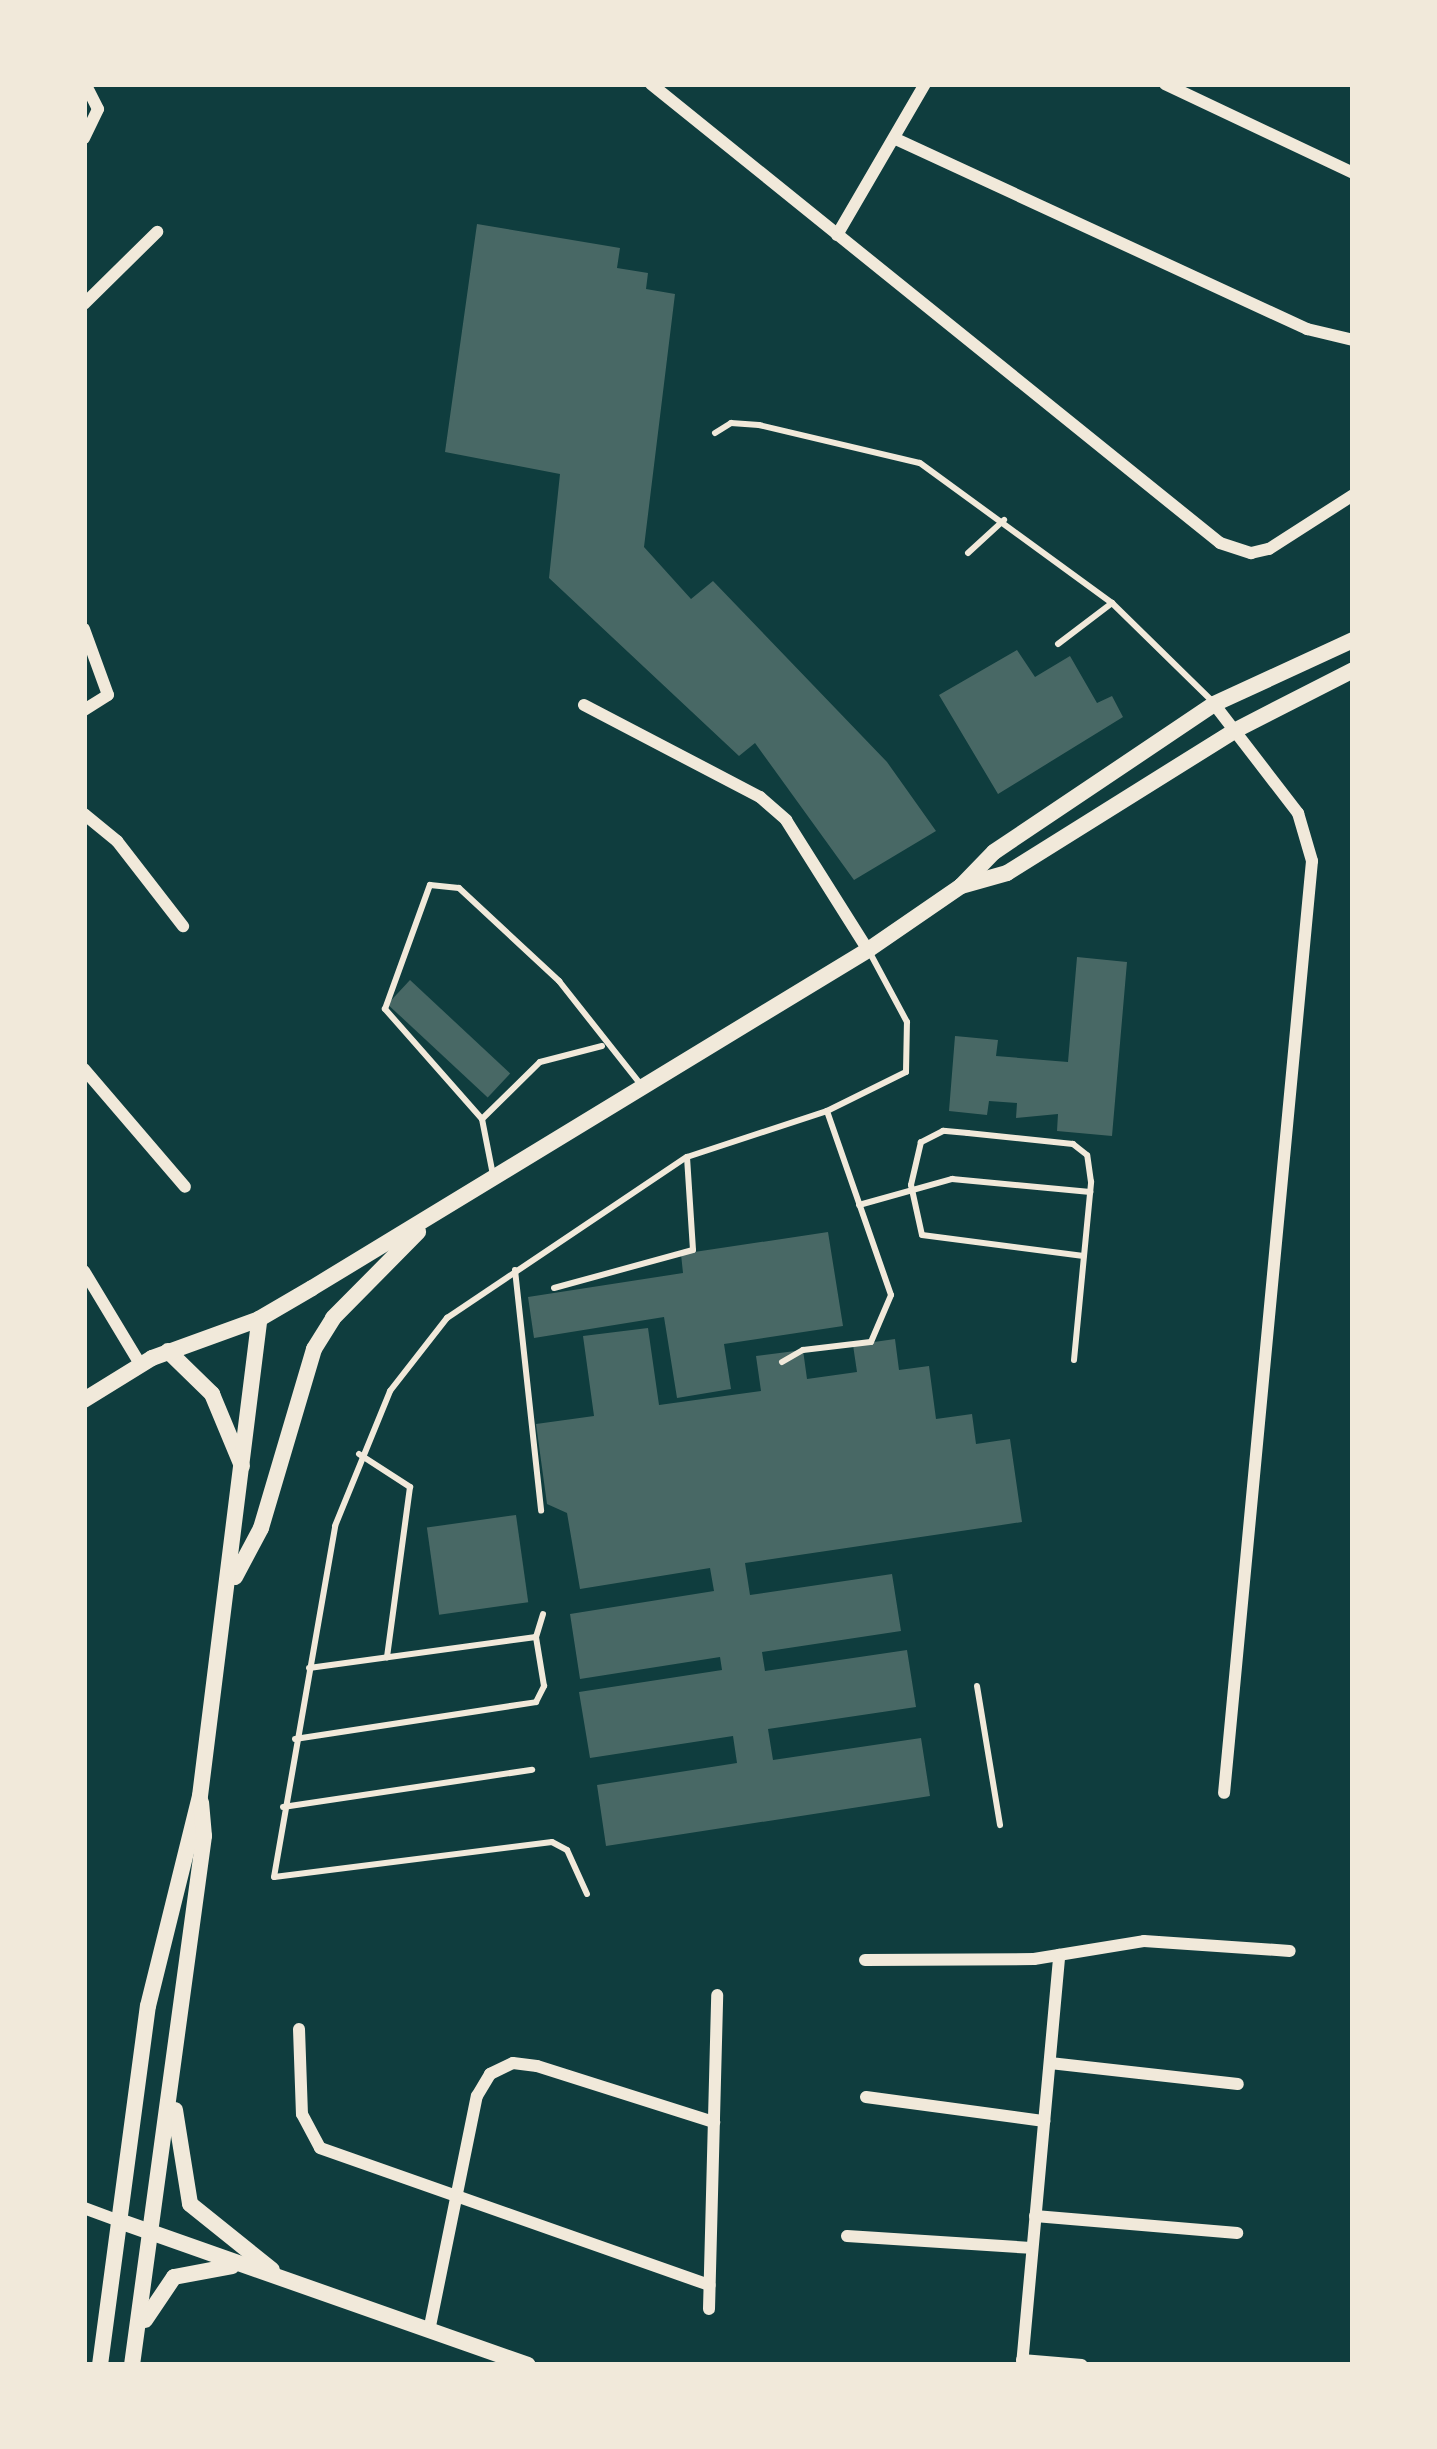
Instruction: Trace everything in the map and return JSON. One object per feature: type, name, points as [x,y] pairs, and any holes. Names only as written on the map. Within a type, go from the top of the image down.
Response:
[{"type":"street","points":[[84,138],[98,109],[85,84]]},
{"type":"street","points":[[651,84],[1233,550],[1269,549],[1353,495]]},
{"type":"street","points":[[837,235],[898,140],[925,84]]},
{"type":"street","points":[[1165,84],[1353,173]]},
{"type":"street","points":[[898,140],[1307,329],[1353,340]]},
{"type":"street","points":[[84,304],[157,232]]},
{"type":"street","points":[[84,629],[107,695],[84,710]]},
{"type":"street","points":[[84,1400],[168,1351],[259,1319],[493,1179],[868,950],[961,886],[994,852],[1214,704],[1353,640]]},
{"type":"street","points":[[961,886],[1007,873],[1236,730],[1353,670]]},
{"type":"street","points":[[584,704],[760,797],[786,820],[868,950]]},
{"type":"street","points":[[1214,704],[1298,813],[1312,861],[1224,1793]]},
{"type":"street","points":[[84,814],[117,841],[183,926]]},
{"type":"street","points":[[84,1069],[184,1186]]},
{"type":"street","points":[[230,1586],[261,1528],[314,1348],[333,1318],[440,1210]]},
{"type":"street","points":[[84,1271],[140,1364]]},
{"type":"street","points":[[100,2365],[148,2006],[200,1796],[245,1472],[259,1319]]},
{"type":"street","points":[[168,1351],[212,1394],[245,1472]]},
{"type":"street","points":[[132,2365],[204,1836],[200,1796]]},
{"type":"street","points":[[865,1960],[1059,1955],[1144,1941],[1290,1952]]},
{"type":"street","points":[[1059,1955],[1022,2363],[1082,2365]]},
{"type":"street","points":[[709,2309],[717,1995]]},
{"type":"street","points":[[299,2029],[310,2139],[710,2285]]},
{"type":"street","points":[[174,2061],[177,2158],[190,2204],[290,2283]]},
{"type":"street","points":[[1049,2063],[1238,2084]]},
{"type":"street","points":[[429,2331],[462,2198],[477,2096],[501,2067],[537,2066],[715,2122]]},
{"type":"street","points":[[866,2097],[1044,2121]]},
{"type":"street","points":[[84,2208],[526,2365]]},
{"type":"street","points":[[1034,2216],[1237,2233]]},
{"type":"street","points":[[847,2236],[1031,2248]]},
{"type":"street","points":[[132,2365],[148,2309],[164,2284],[238,2265]]},
{"type":"lane","points":[[715,433],[731,423],[759,424],[886,451],[952,480],[1112,603],[1214,704]]},
{"type":"lane","points":[[968,553],[1004,520]]},
{"type":"lane","points":[[1058,644],[1112,603]]},
{"type":"lane","points":[[493,1179],[482,1119],[385,1009],[430,885],[451,883],[560,981],[604,1046],[642,1086]]},
{"type":"lane","points":[[587,1894],[567,1850],[552,1842],[274,1877],[334,1526],[359,1454],[415,1354],[447,1318],[688,1157],[827,1112],[897,1082],[911,1056],[901,1005],[868,950]]},
{"type":"lane","points":[[482,1119],[540,1062],[604,1046]]},
{"type":"lane","points":[[782,1362],[803,1350],[871,1342],[882,1328],[891,1295],[827,1112]]},
{"type":"lane","points":[[1074,1360],[1084,1256],[1090,1192],[1088,1156],[1073,1144],[943,1131],[921,1142],[911,1185],[922,1235],[934,1242],[1084,1256]]},
{"type":"lane","points":[[554,1288],[693,1250],[688,1157]]},
{"type":"lane","points":[[859,1205],[911,1185],[952,1179],[1090,1192]]},
{"type":"lane","points":[[514,1269],[541,1510]]},
{"type":"lane","points":[[359,1454],[410,1487],[387,1657]]},
{"type":"lane","points":[[296,1738],[536,1702],[544,1686],[536,1637],[543,1614]]},
{"type":"lane","points":[[309,1668],[536,1637]]},
{"type":"lane","points":[[977,1686],[1000,1825]]},
{"type":"lane","points":[[283,1807],[532,1771]]},
{"type":"building","points":[[477,224],[620,248],[617,268],[648,273],[646,289],[675,294],[644,547],[691,599],[713,581],[887,762],[936,831],[854,880],[755,743],[739,756],[549,578],[560,474],[445,452]]},
{"type":"building","points":[[1017,650],[1035,677],[1070,656],[1097,703],[1112,696],[1123,717],[998,794],[939,695]]},
{"type":"building","points":[[1077,957],[1127,962],[1112,1136],[1057,1131],[1058,1114],[1016,1118],[1017,1103],[989,1101],[987,1115],[949,1111],[955,1036],[998,1040],[996,1056],[1068,1062]]},
{"type":"building","points":[[410,980],[510,1073],[488,1098],[387,1004]]},
{"type":"building","points":[[828,1232],[843,1326],[724,1344],[731,1389],[677,1398],[664,1317],[534,1338],[528,1297],[683,1273],[681,1254]]},
{"type":"building","points":[[648,1328],[659,1405],[761,1391],[756,1356],[803,1350],[807,1379],[857,1372],[853,1345],[895,1339],[899,1370],[929,1366],[936,1419],[972,1414],[976,1444],[1010,1439],[1022,1522],[745,1563],[750,1595],[892,1574],[901,1631],[762,1652],[765,1671],[907,1650],[916,1707],[768,1729],[773,1760],[921,1738],[930,1796],[606,1846],[597,1785],[737,1763],[733,1736],[590,1758],[579,1692],[722,1670],[720,1657],[580,1679],[570,1614],[714,1591],[710,1568],[580,1589],[567,1513],[547,1504],[536,1424],[594,1416],[583,1336]]},
{"type":"building","points":[[516,1515],[528,1602],[439,1615],[427,1528]]}]
